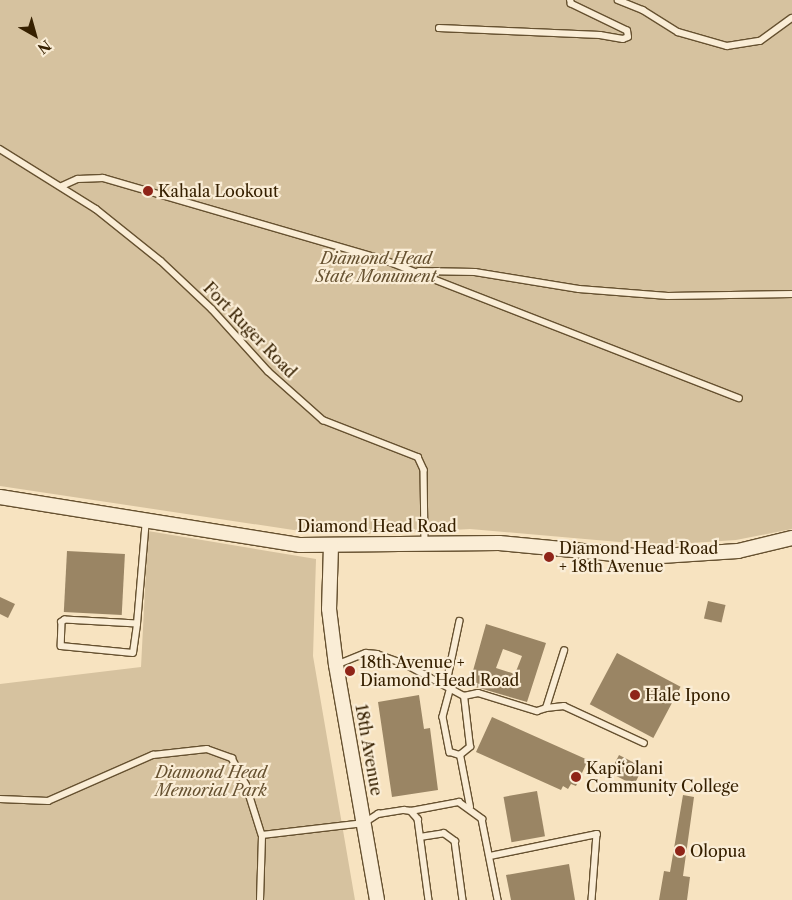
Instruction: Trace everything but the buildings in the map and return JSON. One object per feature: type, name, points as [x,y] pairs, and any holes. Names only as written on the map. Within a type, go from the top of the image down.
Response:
[{"type":"street","name":"Diamond Head Road","points":[[0,497],[290,544],[331,546],[499,543],[646,557],[708,554],[757,548],[792,548]]},
{"type":"street","name":"Diamond Head Road","points":[[757,548],[792,538]]},
{"type":"street","name":"18th Avenue","points":[[331,546],[329,609],[336,665],[377,900]]},
{"type":"lane","points":[[439,28],[600,35],[624,39],[628,37],[626,31],[578,8],[570,0]]},
{"type":"lane","points":[[618,0],[643,10],[678,32],[727,46],[760,41],[792,18]]},
{"type":"lane","name":"Fort Ruger Road","points":[[0,149],[62,186],[161,261],[212,309],[268,371],[318,416],[345,431],[418,457],[424,470],[425,545]]},
{"type":"lane","points":[[62,186],[87,177],[111,180],[417,271],[740,398]]},
{"type":"lane","points":[[417,271],[475,272],[579,289],[668,296],[792,294]]},
{"type":"lane","points":[[137,624],[65,620],[62,622],[61,646],[133,653],[137,624],[146,520]]},
{"type":"lane","points":[[460,621],[448,678],[451,687],[443,717],[450,752],[460,755]]},
{"type":"lane","points":[[546,708],[564,651]]},
{"type":"lane","points":[[336,665],[366,653],[377,654],[451,687],[464,696],[478,693],[538,711],[564,706],[644,743]]},
{"type":"lane","points":[[460,755],[470,746],[464,696]]},
{"type":"lane","points":[[0,799],[48,801],[153,755],[207,749],[232,758],[246,784],[262,835],[260,900]]},
{"type":"lane","points":[[460,755],[470,807]]},
{"type":"lane","points":[[262,835],[364,823],[378,814],[411,811],[459,802],[470,807],[482,819],[498,900]]},
{"type":"lane","points":[[411,811],[418,818],[430,900]]},
{"type":"lane","points":[[420,837],[444,833],[455,841],[463,900]]},
{"type":"lane","points":[[490,856],[597,834],[592,900]]},
{"type":"green space","name":"Diamond Head State Monument","points":[[0,0],[792,0],[792,529],[736,540],[677,544],[619,542],[470,529],[381,534],[300,531],[0,486]]},
{"type":"green space","name":"Diamond Head Memorial Park","points":[[148,531],[316,559],[313,656],[355,900],[0,900],[0,684],[141,667]]},
{"type":"place","name":"Kahala Lookout","points":[[148,191]]},
{"type":"place","name":"Diamond Head Road + 18th Avenue","points":[[549,557]]},
{"type":"place","name":"18th Avenue + Diamond Head Road","points":[[350,671]]},
{"type":"place","name":"Hale Ipono","points":[[635,695]]},
{"type":"place","name":"Kapi‘olani Community College","points":[[576,777]]},
{"type":"place","name":"Olopua","points":[[680,851]]}]
